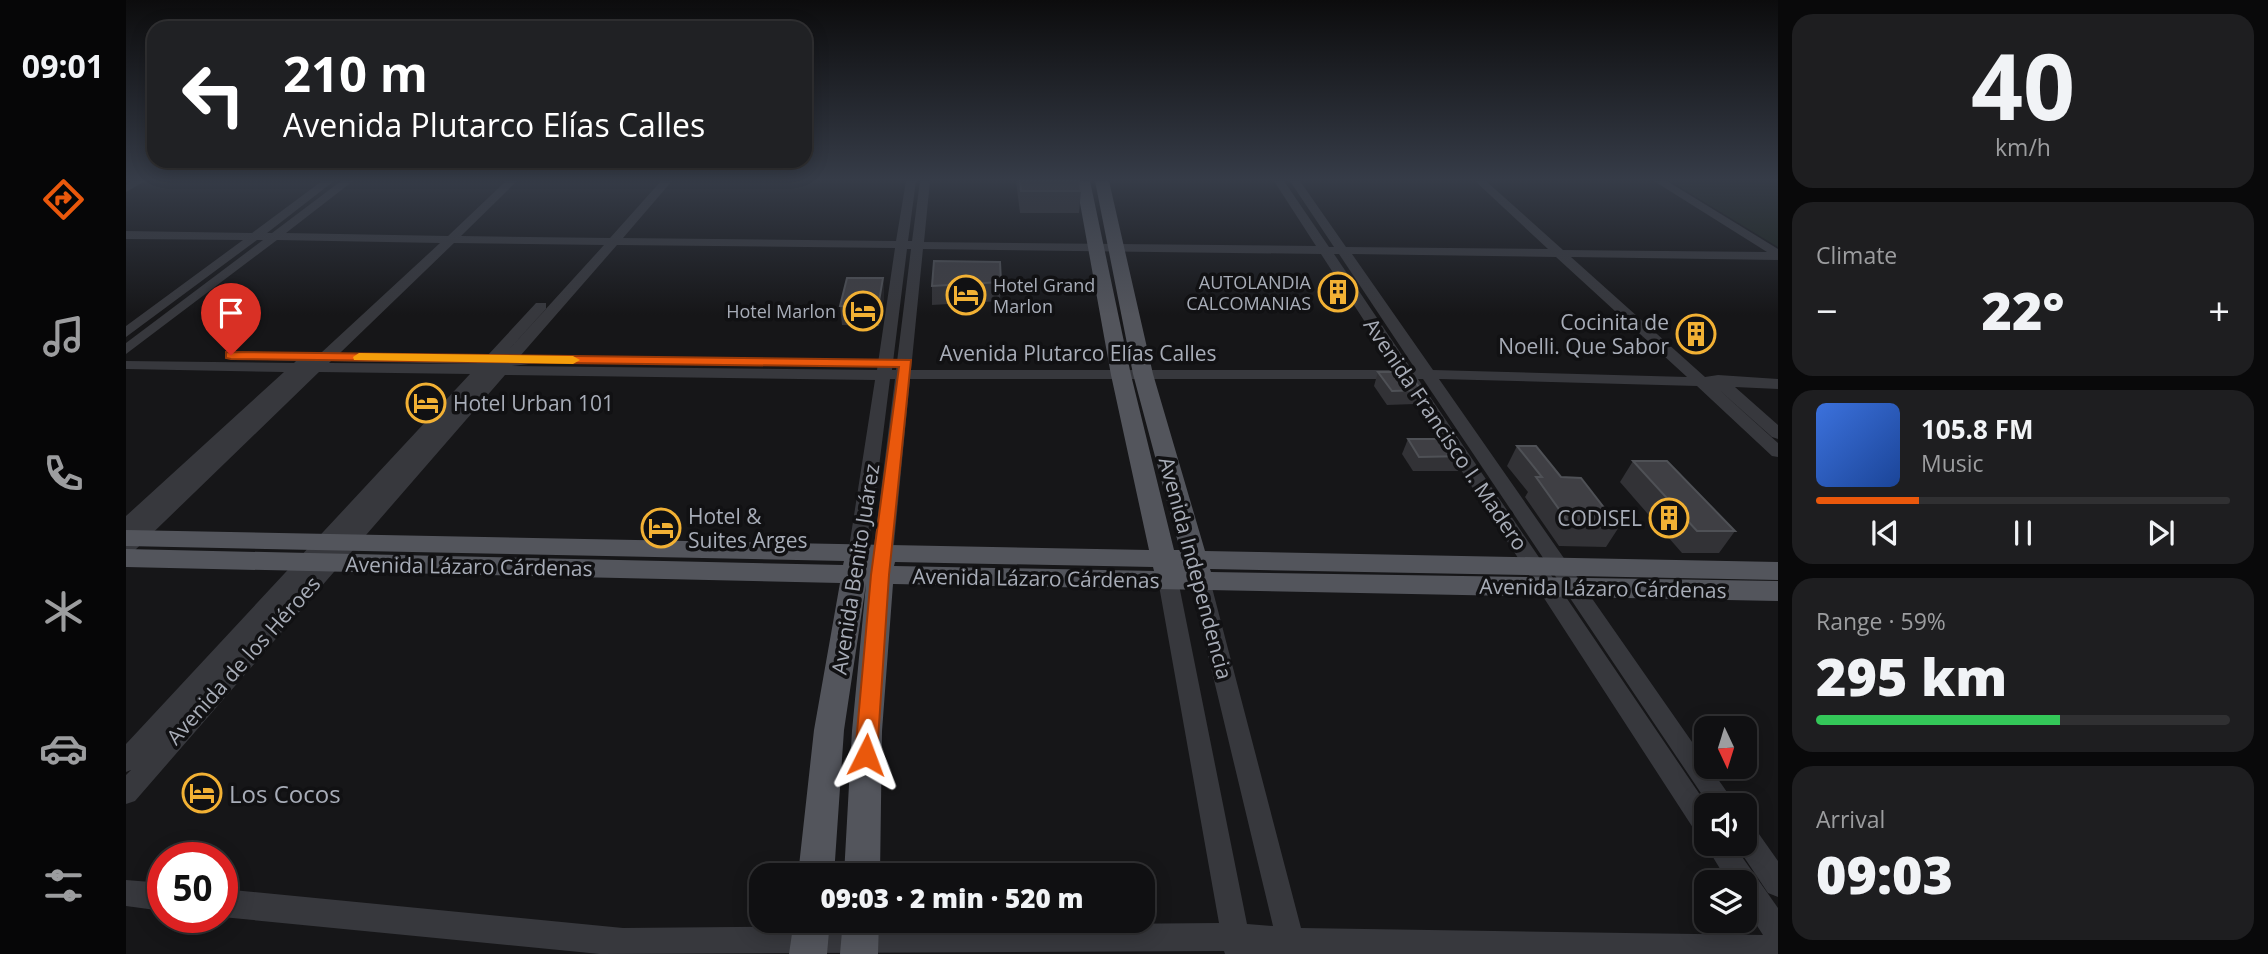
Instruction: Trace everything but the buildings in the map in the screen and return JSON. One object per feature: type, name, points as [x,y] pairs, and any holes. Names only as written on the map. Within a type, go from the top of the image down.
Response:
[{"type":"main road","name":"Avenida Independencia","points":[[1101,226],[1198,570]]},
{"type":"main road","name":"Avenida Independencia","points":[[1107,252],[1121,369],[1166,569]]},
{"type":"main road","name":"Avenida Lázaro Cárdenas","points":[[128,541],[327,553],[1553,577],[1778,591]]},
{"type":"main road","name":"Avenida Benito Juárez","points":[[817,863],[835,694],[869,565]]},
{"type":"main road","name":"Avenida Benito Juárez","points":[[863,863],[870,694],[869,565]]},
{"type":"main road","name":"Avenida Lázaro Cárdenas","points":[[1553,577],[1778,571]]},
{"type":"main road","points":[[835,694],[870,694]]},
{"type":"street","points":[[126,333],[269,226]]},
{"type":"street","points":[[126,352],[291,226]]},
{"type":"street","points":[[312,362],[327,356],[457,226]]},
{"type":"street","points":[[128,541],[312,362],[460,226]]},
{"type":"street","name":"Avenida de los Héroes","points":[[510,359],[618,226]]},
{"type":"street","name":"Avenida de los Héroes","points":[[126,761],[327,553],[622,226]]},
{"type":"street","name":"Avenida Benito Juárez","points":[[869,565],[905,369],[911,226]]},
{"type":"street","name":"Avenida Benito Juárez","points":[[869,565],[886,369],[916,226]]},
{"type":"street","name":"Avenida Francisco I. Madero","points":[[1313,226],[1553,577],[1714,793]]},
{"type":"street","name":"Avenida Francisco I. Madero","points":[[1319,226],[1335,254]]},
{"type":"street","points":[[1533,226],[1705,377],[1778,452]]},
{"type":"street","points":[[1539,226],[1689,371]]},
{"type":"street","points":[[1731,226],[1778,255]]},
{"type":"street","points":[[126,235],[250,240]]},
{"type":"street","points":[[126,242],[441,242],[1571,257],[1778,263]]},
{"type":"street","points":[[1571,257],[1778,255]]},
{"type":"street","name":"Avenida Plutarco Elías Calles","points":[[126,352],[482,371],[510,359],[671,367]]},
{"type":"street","name":"Avenida Plutarco Elías Calles","points":[[327,356],[496,365],[671,367],[1689,371],[1721,383],[1778,384]]},
{"type":"street","name":"Avenida Plutarco Elías Calles","points":[[126,365],[297,368],[312,362]]},
{"type":"street","points":[[128,541],[297,368]]},
{"type":"street","name":"Avenida Plutarco Elías Calles","points":[[1412,370],[1705,377],[1778,373]]},
{"type":"street","name":"Avenida de los Héroes","points":[[126,793],[482,371]]},
{"type":"street","points":[[1721,383],[1778,434]]},
{"type":"street","name":"Avenida Independencia","points":[[1166,569],[1237,946]]},
{"type":"street","name":"Avenida Independencia","points":[[1198,570],[1293,948]]},
{"type":"street","name":"Avenida Francisco I. Madero","points":[[1553,577],[1694,806]]},
{"type":"street","points":[[1757,853],[1778,884]]},
{"type":"street","points":[[126,893],[147,895]]},
{"type":"street","points":[[1757,902],[1778,933]]},
{"type":"street","points":[[238,905],[623,942],[860,938],[1293,948],[1778,950]]},
{"type":"shaded area","points":[[1743,226],[1778,226],[1778,247]]},
{"type":"slow traffic","points":[[359,357],[573,360]]},
{"type":"place","name":"AUTOLANDIA CALCOMANIAS","points":[[1338,292]]},
{"type":"place","name":"Hotel Grand Marlon","points":[[966,295]]},
{"type":"place","name":"Hotel Marlon","points":[[863,311]]},
{"type":"place","name":"Cocinita de Noelli. Que Sabor","points":[[1696,334]]},
{"type":"place","name":"Hotel Urban 101","points":[[426,403]]},
{"type":"place","name":"CODISEL","points":[[1669,518]]},
{"type":"place","name":"Hotel & Suites Arges","points":[[661,528]]},
{"type":"place","name":"Los Cocos","points":[[202,793]]},
{"type":"route","points":[[231,355],[906,363],[880,575],[866,755]]}]
